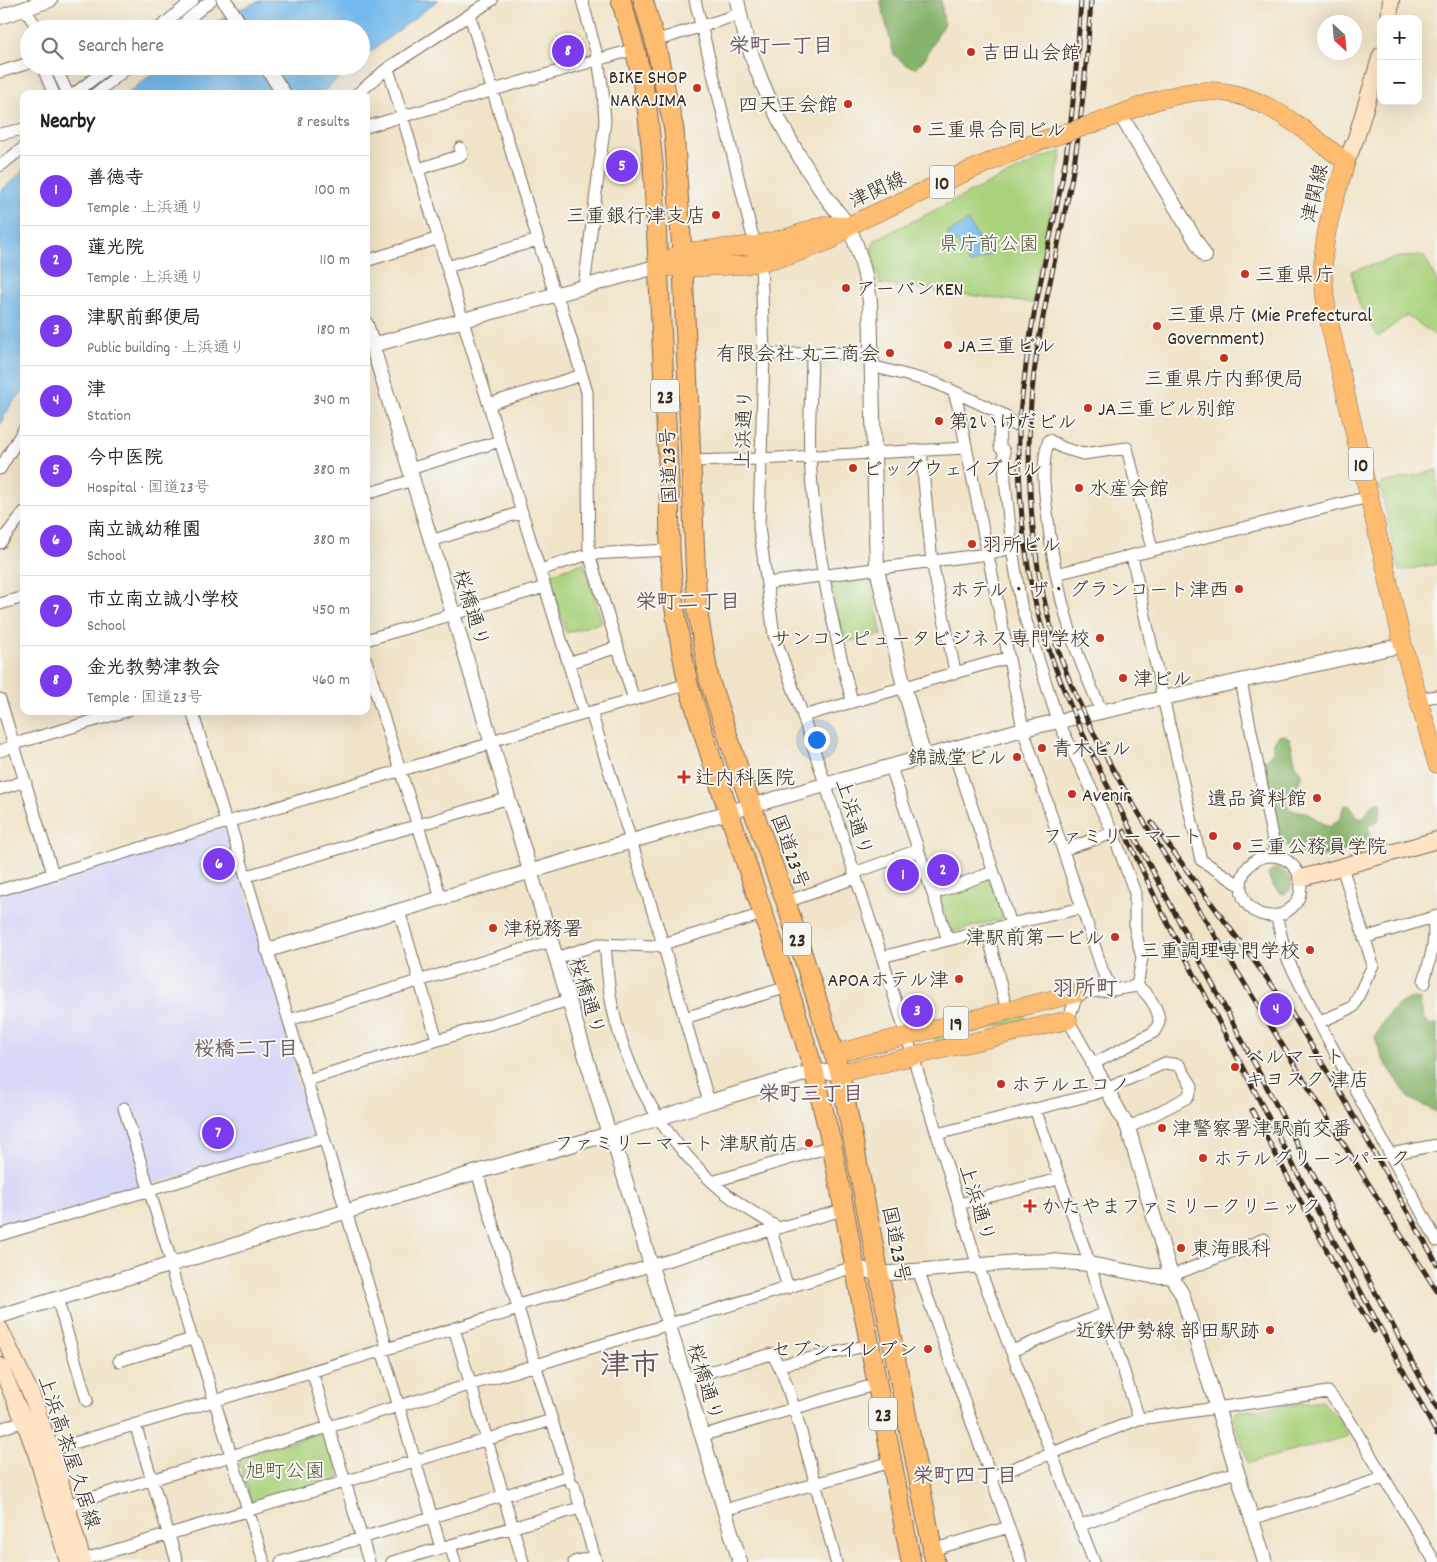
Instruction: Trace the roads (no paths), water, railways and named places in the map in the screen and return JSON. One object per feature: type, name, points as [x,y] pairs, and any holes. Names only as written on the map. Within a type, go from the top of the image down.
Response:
[{"type":"highway","name":"国道23号","points":[[621,0],[635,48],[646,99],[650,129],[659,266],[670,550],[677,624],[688,684],[788,987],[814,1072],[832,1146],[911,1562]]},
{"type":"highway","name":"国道23号","points":[[643,0],[656,41],[674,130],[682,260],[697,608],[700,633],[710,679],[786,902],[840,1073],[934,1556]]},
{"type":"main road","points":[[1389,15],[1391,0]]},
{"type":"main road","points":[[1346,162],[1356,138],[1379,60]]},
{"type":"main road","name":"津関線","points":[[659,266],[682,260],[758,254],[790,237],[824,225],[848,226],[961,174],[1037,142],[1099,122],[1154,101],[1194,92],[1226,92],[1252,99],[1274,109],[1346,162],[1332,207],[1326,239],[1323,266],[1324,290],[1329,320],[1403,645],[1437,764]]},
{"type":"main road","points":[[1301,878],[1437,840]]},
{"type":"main road","name":"19","points":[[833,1054],[1078,993]]},
{"type":"main road","name":"19","points":[[840,1073],[1068,1020]]},
{"type":"main road","name":"上浜高茶屋久居線","points":[[0,1329],[31,1394],[51,1450],[67,1505],[78,1561]]},
{"type":"main road","name":"上浜高茶屋久居線","points":[[0,1366],[24,1421],[78,1561]]},
{"type":"street","points":[[0,17],[23,4],[50,0]]},
{"type":"street","points":[[169,20],[193,0]]},
{"type":"street","points":[[188,20],[211,0]]},
{"type":"street","points":[[224,0],[237,20]]},
{"type":"street","points":[[362,90],[388,68],[492,0]]},
{"type":"street","points":[[582,0],[598,59],[605,122],[584,287]]},
{"type":"street","name":"上浜通り","points":[[695,0],[758,254],[764,354],[759,527],[774,635],[803,716],[882,957],[978,1266],[1094,1562]]},
{"type":"street","points":[[23,4],[27,20]]},
{"type":"street","points":[[23,4],[33,20]]},
{"type":"street","points":[[656,41],[702,27],[738,7],[762,80],[788,137],[817,184],[848,226],[860,253],[868,290],[877,569],[904,687],[924,757]]},
{"type":"street","points":[[470,16],[555,295],[561,306],[587,392],[589,554],[634,700]]},
{"type":"street","points":[[370,126],[635,48]]},
{"type":"street","points":[[0,72],[20,66]]},
{"type":"street","points":[[388,68],[463,321],[568,662],[588,713],[631,841],[709,1102]]},
{"type":"street","points":[[46,75],[52,90]]},
{"type":"street","points":[[59,75],[66,90]]},
{"type":"street","points":[[79,90],[98,75]]},
{"type":"street","points":[[100,90],[119,75]]},
{"type":"street","points":[[272,75],[281,90]]},
{"type":"street","points":[[1120,114],[1205,256]]},
{"type":"street","points":[[0,134],[20,130]]},
{"type":"street","points":[[418,169],[462,155],[460,148]]},
{"type":"street","points":[[0,166],[20,150]]},
{"type":"street","points":[[370,260],[439,238]]},
{"type":"street","points":[[447,267],[538,240]]},
{"type":"street","points":[[370,346],[659,266]]},
{"type":"street","name":"桜橋通り","points":[[370,349],[411,474],[609,1134],[613,1139],[740,1562]]},
{"type":"street","points":[[764,354],[812,354],[871,359],[968,397],[1006,416],[1014,425]]},
{"type":"street","points":[[812,354],[810,456],[815,519],[838,647],[852,701]]},
{"type":"street","points":[[489,404],[582,375]]},
{"type":"street","points":[[954,393],[979,507],[1007,658],[1023,729],[1103,972],[1112,990]]},
{"type":"street","points":[[999,414],[1000,447],[1005,455],[1005,480],[1012,548],[1021,605],[1058,721],[1113,833],[1135,892],[1135,930],[1142,958],[1137,986]]},
{"type":"street","points":[[0,469],[20,436]]},
{"type":"street","points":[[1102,712],[1079,659],[1069,628],[1056,574],[1045,496],[1045,452],[1050,440],[1064,448],[1084,454],[1126,448],[1152,550]]},
{"type":"street","points":[[370,492],[411,474],[500,441]]},
{"type":"street","points":[[690,461],[966,448]]},
{"type":"street","points":[[921,450],[932,562],[955,671]]},
{"type":"street","points":[[1056,574],[1369,497]]},
{"type":"street","points":[[431,541],[522,512]]},
{"type":"street","points":[[0,543],[20,517]]},
{"type":"street","points":[[767,583],[932,562],[987,554],[1012,548]]},
{"type":"street","points":[[540,570],[589,554],[670,550]]},
{"type":"street","points":[[1132,556],[1201,860],[1241,886]]},
{"type":"street","points":[[370,639],[545,587]]},
{"type":"street","points":[[0,604],[20,598]]},
{"type":"street","points":[[268,950],[729,812],[1023,729],[1403,645]]},
{"type":"street","points":[[568,662],[618,647]]},
{"type":"street","points":[[803,716],[955,671],[1007,658]]},
{"type":"street","points":[[1241,681],[1276,856]]},
{"type":"street","points":[[0,890],[688,684]]},
{"type":"street","points":[[371,693],[418,825],[441,898]]},
{"type":"street","points":[[1418,699],[1437,696]]},
{"type":"street","points":[[0,699],[53,874]]},
{"type":"street","points":[[0,751],[14,744],[113,715]]},
{"type":"street","points":[[193,715],[246,876],[343,1199],[385,1349],[398,1406],[432,1517],[445,1547],[455,1562]]},
{"type":"street","points":[[953,750],[1011,924]]},
{"type":"street","points":[[891,767],[948,940]]},
{"type":"street","points":[[0,789],[19,783],[26,784]]},
{"type":"street","points":[[246,876],[508,798]]},
{"type":"street","points":[[1063,850],[1113,833]]},
{"type":"street","points":[[786,902],[918,850]]},
{"type":"street","points":[[1276,856],[1298,870],[1302,885],[1296,902],[1289,910],[1276,915],[1262,915],[1253,911],[1246,904],[1242,895],[1242,876],[1255,860],[1276,856]]},
{"type":"street","points":[[1320,1022],[1352,1007],[1373,965],[1342,867]]},
{"type":"street","points":[[933,894],[994,872]]},
{"type":"street","points":[[882,957],[1082,908]]},
{"type":"street","points":[[399,910],[437,1040]]},
{"type":"street","points":[[556,958],[599,944],[653,946],[663,944],[763,914]]},
{"type":"street","points":[[1276,915],[1287,958],[1390,1154],[1435,1235]]},
{"type":"street","points":[[1364,938],[1435,917],[1434,946],[1425,983]]},
{"type":"street","points":[[987,930],[1007,1011]]},
{"type":"street","points":[[289,1020],[551,941]]},
{"type":"street","points":[[605,944],[612,1004],[632,1071],[659,1118],[687,1156],[712,1182],[774,1229],[788,1288]]},
{"type":"street","points":[[1093,1064],[1154,1032],[1159,1023],[1158,1014],[1145,991],[1137,986],[1078,993],[1068,1020],[1128,1128],[1171,1276],[1182,1294],[1216,1409],[1265,1562]]},
{"type":"street","points":[[684,1018],[788,987]]},
{"type":"street","points":[[306,1080],[569,1000]]},
{"type":"street","points":[[814,1072],[833,1054]]},
{"type":"street","points":[[936,1134],[1095,1094],[1165,1063],[1179,1065],[1192,1086],[1188,1097],[1128,1128]]},
{"type":"street","points":[[0,1316],[345,1211],[609,1134],[709,1102],[814,1072],[840,1073]]},
{"type":"street","points":[[124,1108],[150,1190],[192,1339],[197,1344],[264,1562]]},
{"type":"street","points":[[1035,1109],[1086,1250],[1139,1419]]},
{"type":"street","points":[[0,1236],[324,1138]]},
{"type":"street","points":[[1390,1154],[1437,1145]]},
{"type":"street","points":[[712,1182],[832,1146]]},
{"type":"street","points":[[477,1172],[595,1559],[574,1562]]},
{"type":"street","points":[[959,1204],[1059,1179]]},
{"type":"street","points":[[51,1450],[774,1229],[843,1210]]},
{"type":"street","points":[[67,1505],[536,1365],[854,1267],[880,1274],[1017,1262],[1052,1261],[1089,1264],[1151,1276],[1171,1276],[1264,1239]]},
{"type":"street","points":[[918,1270],[1021,1562]]},
{"type":"street","points":[[57,1298],[87,1401]]},
{"type":"street","points":[[1012,1351],[1105,1313]]},
{"type":"street","points":[[454,1328],[523,1562]]},
{"type":"street","points":[[119,1361],[192,1339]]},
{"type":"street","points":[[780,1365],[870,1345]]},
{"type":"street","points":[[684,1379],[772,1354],[780,1365],[794,1408],[816,1482],[836,1562]]},
{"type":"street","points":[[312,1371],[369,1562]]},
{"type":"street","points":[[701,1436],[877,1384]]},
{"type":"street","points":[[991,1477],[1139,1419],[1328,1392],[1345,1413],[1435,1562]]},
{"type":"street","points":[[78,1561],[552,1420]]},
{"type":"street","points":[[0,1428],[24,1421]]},
{"type":"street","points":[[136,1424],[177,1562]]},
{"type":"street","points":[[724,1510],[891,1462]]},
{"type":"street","points":[[1079,1526],[1150,1499],[1236,1472]]},
{"type":"street","points":[[281,1562],[569,1476]]},
{"type":"street","points":[[1251,1519],[1384,1478]]},
{"type":"street","points":[[392,1562],[580,1508]]},
{"type":"street","points":[[934,1556],[1009,1527]]},
{"type":"water","points":[[262,0],[438,0],[370,52],[370,20],[220,20],[226,15]]},
{"type":"water","points":[[151,75],[342,75],[325,90],[132,90]]},
{"type":"water","points":[[20,174],[20,395],[10,406],[0,425],[0,192]]},
{"type":"water","points":[[968,221],[982,245],[986,243],[991,254],[970,265],[957,242],[953,243],[947,234]]},
{"type":"railway","points":[[1081,0],[1074,90],[1066,158],[1031,331],[1020,418],[1019,478],[1023,526],[1034,598],[1046,642],[1061,683],[1105,781],[1437,1409]]},
{"type":"railway","points":[[1091,0],[1086,69],[1078,137],[1071,182],[1038,347],[1030,413],[1029,473],[1033,528],[1046,609],[1062,661],[1078,700],[1115,774],[1329,1121],[1437,1291]]},
{"type":"railway","points":[[1152,823],[1286,1004],[1344,1099],[1437,1264]]},
{"type":"railway","points":[[1124,831],[1163,914],[1290,1159],[1437,1434]]},
{"type":"railway","points":[[1252,1110],[1340,1275],[1374,1331]]},
{"type":"place","name":"金光教勢津教会","points":[[568,51]]},
{"type":"place","name":"吉田山会館","points":[[971,52]]},
{"type":"place","name":"BIKE SHOP NAKAJIMA","points":[[697,88]]},
{"type":"place","name":"四天王会館","points":[[848,104]]},
{"type":"place","name":"三重県合同ビル","points":[[917,129]]},
{"type":"place","name":"今中医院","points":[[622,166]]},
{"type":"place","name":"三重銀行津支店","points":[[716,215]]},
{"type":"place","name":"三重県庁","points":[[1245,274]]},
{"type":"place","name":"アーバンKEN","points":[[846,288]]},
{"type":"place","name":"三重県庁 (Mie Prefectural Government)","points":[[1157,326]]},
{"type":"place","name":"JA三重ビル","points":[[948,345]]},
{"type":"place","name":"有限会社 丸三商会","points":[[890,353]]},
{"type":"place","name":"三重県庁内郵便局","points":[[1224,358]]},
{"type":"place","name":"JA三重ビル別館","points":[[1088,408]]},
{"type":"place","name":"第2いけだビル","points":[[939,421]]},
{"type":"place","name":"ビッグウェイブビル","points":[[853,468]]},
{"type":"place","name":"水産会館","points":[[1079,488]]},
{"type":"place","name":"羽所ビル","points":[[972,544]]},
{"type":"place","name":"ホテル・ザ・グランコート津西","points":[[1239,589]]},
{"type":"place","name":"サンコンピュータビジネス専門学校","points":[[1100,638]]},
{"type":"place","name":"津ビル","points":[[1123,678]]},
{"type":"place","name":"青木ビル","points":[[1042,748]]},
{"type":"place","name":"錦誠堂ビル","points":[[1017,757]]},
{"type":"place","name":"辻内科医院","points":[[684,777]]},
{"type":"place","name":"Avenir","points":[[1072,794]]},
{"type":"place","name":"遺品資料館","points":[[1317,798]]},
{"type":"place","name":"ファミリーマート","points":[[1213,836]]},
{"type":"place","name":"三重公務員学院","points":[[1237,846]]},
{"type":"place","name":"南立誠幼稚園","points":[[219,864]]},
{"type":"place","name":"蓮光院","points":[[943,870]]},
{"type":"place","name":"善徳寺","points":[[903,875]]},
{"type":"place","name":"津税務署","points":[[493,928]]},
{"type":"place","name":"津駅前第一ビル","points":[[1115,937]]},
{"type":"place","name":"三重調理専門学校","points":[[1310,950]]},
{"type":"place","name":"APOAホテル津","points":[[959,979]]},
{"type":"place","name":"津","points":[[1276,1009]]},
{"type":"place","name":"津駅前郵便局","points":[[917,1011]]},
{"type":"place","name":"ベルマート キヨスク 津店","points":[[1235,1067]]},
{"type":"place","name":"ホテルエコノ","points":[[1001,1084]]},
{"type":"place","name":"津警察署津駅前交番","points":[[1162,1128]]},
{"type":"place","name":"市立南立誠小学校","points":[[218,1133]]},
{"type":"place","name":"ファミリーマート 津駅前店","points":[[809,1143]]},
{"type":"place","name":"ホテルグリーンパーク","points":[[1203,1158]]},
{"type":"place","name":"かたやまファミリークリニック","points":[[1030,1206]]},
{"type":"place","name":"東海眼科","points":[[1181,1248]]},
{"type":"place","name":"近鉄伊勢線 部田駅跡","points":[[1270,1330]]},
{"type":"place","name":"セブン-イレブン","points":[[928,1349]]},
{"type":"district","name":"栄町一丁目","points":[[781,45]]},
{"type":"district","name":"栄町二丁目","points":[[688,601]]},
{"type":"district","name":"羽所町","points":[[1085,987]]},
{"type":"district","name":"桜橋二丁目","points":[[246,1048]]},
{"type":"district","name":"栄町三丁目","points":[[811,1093]]},
{"type":"district","name":"津市","points":[[630,1364]]},
{"type":"district","name":"栄町四丁目","points":[[965,1475]]},
{"type":"park label","name":"県庁前公園","points":[[989,243]]},
{"type":"park label","name":"旭町公園","points":[[285,1470]]}]
